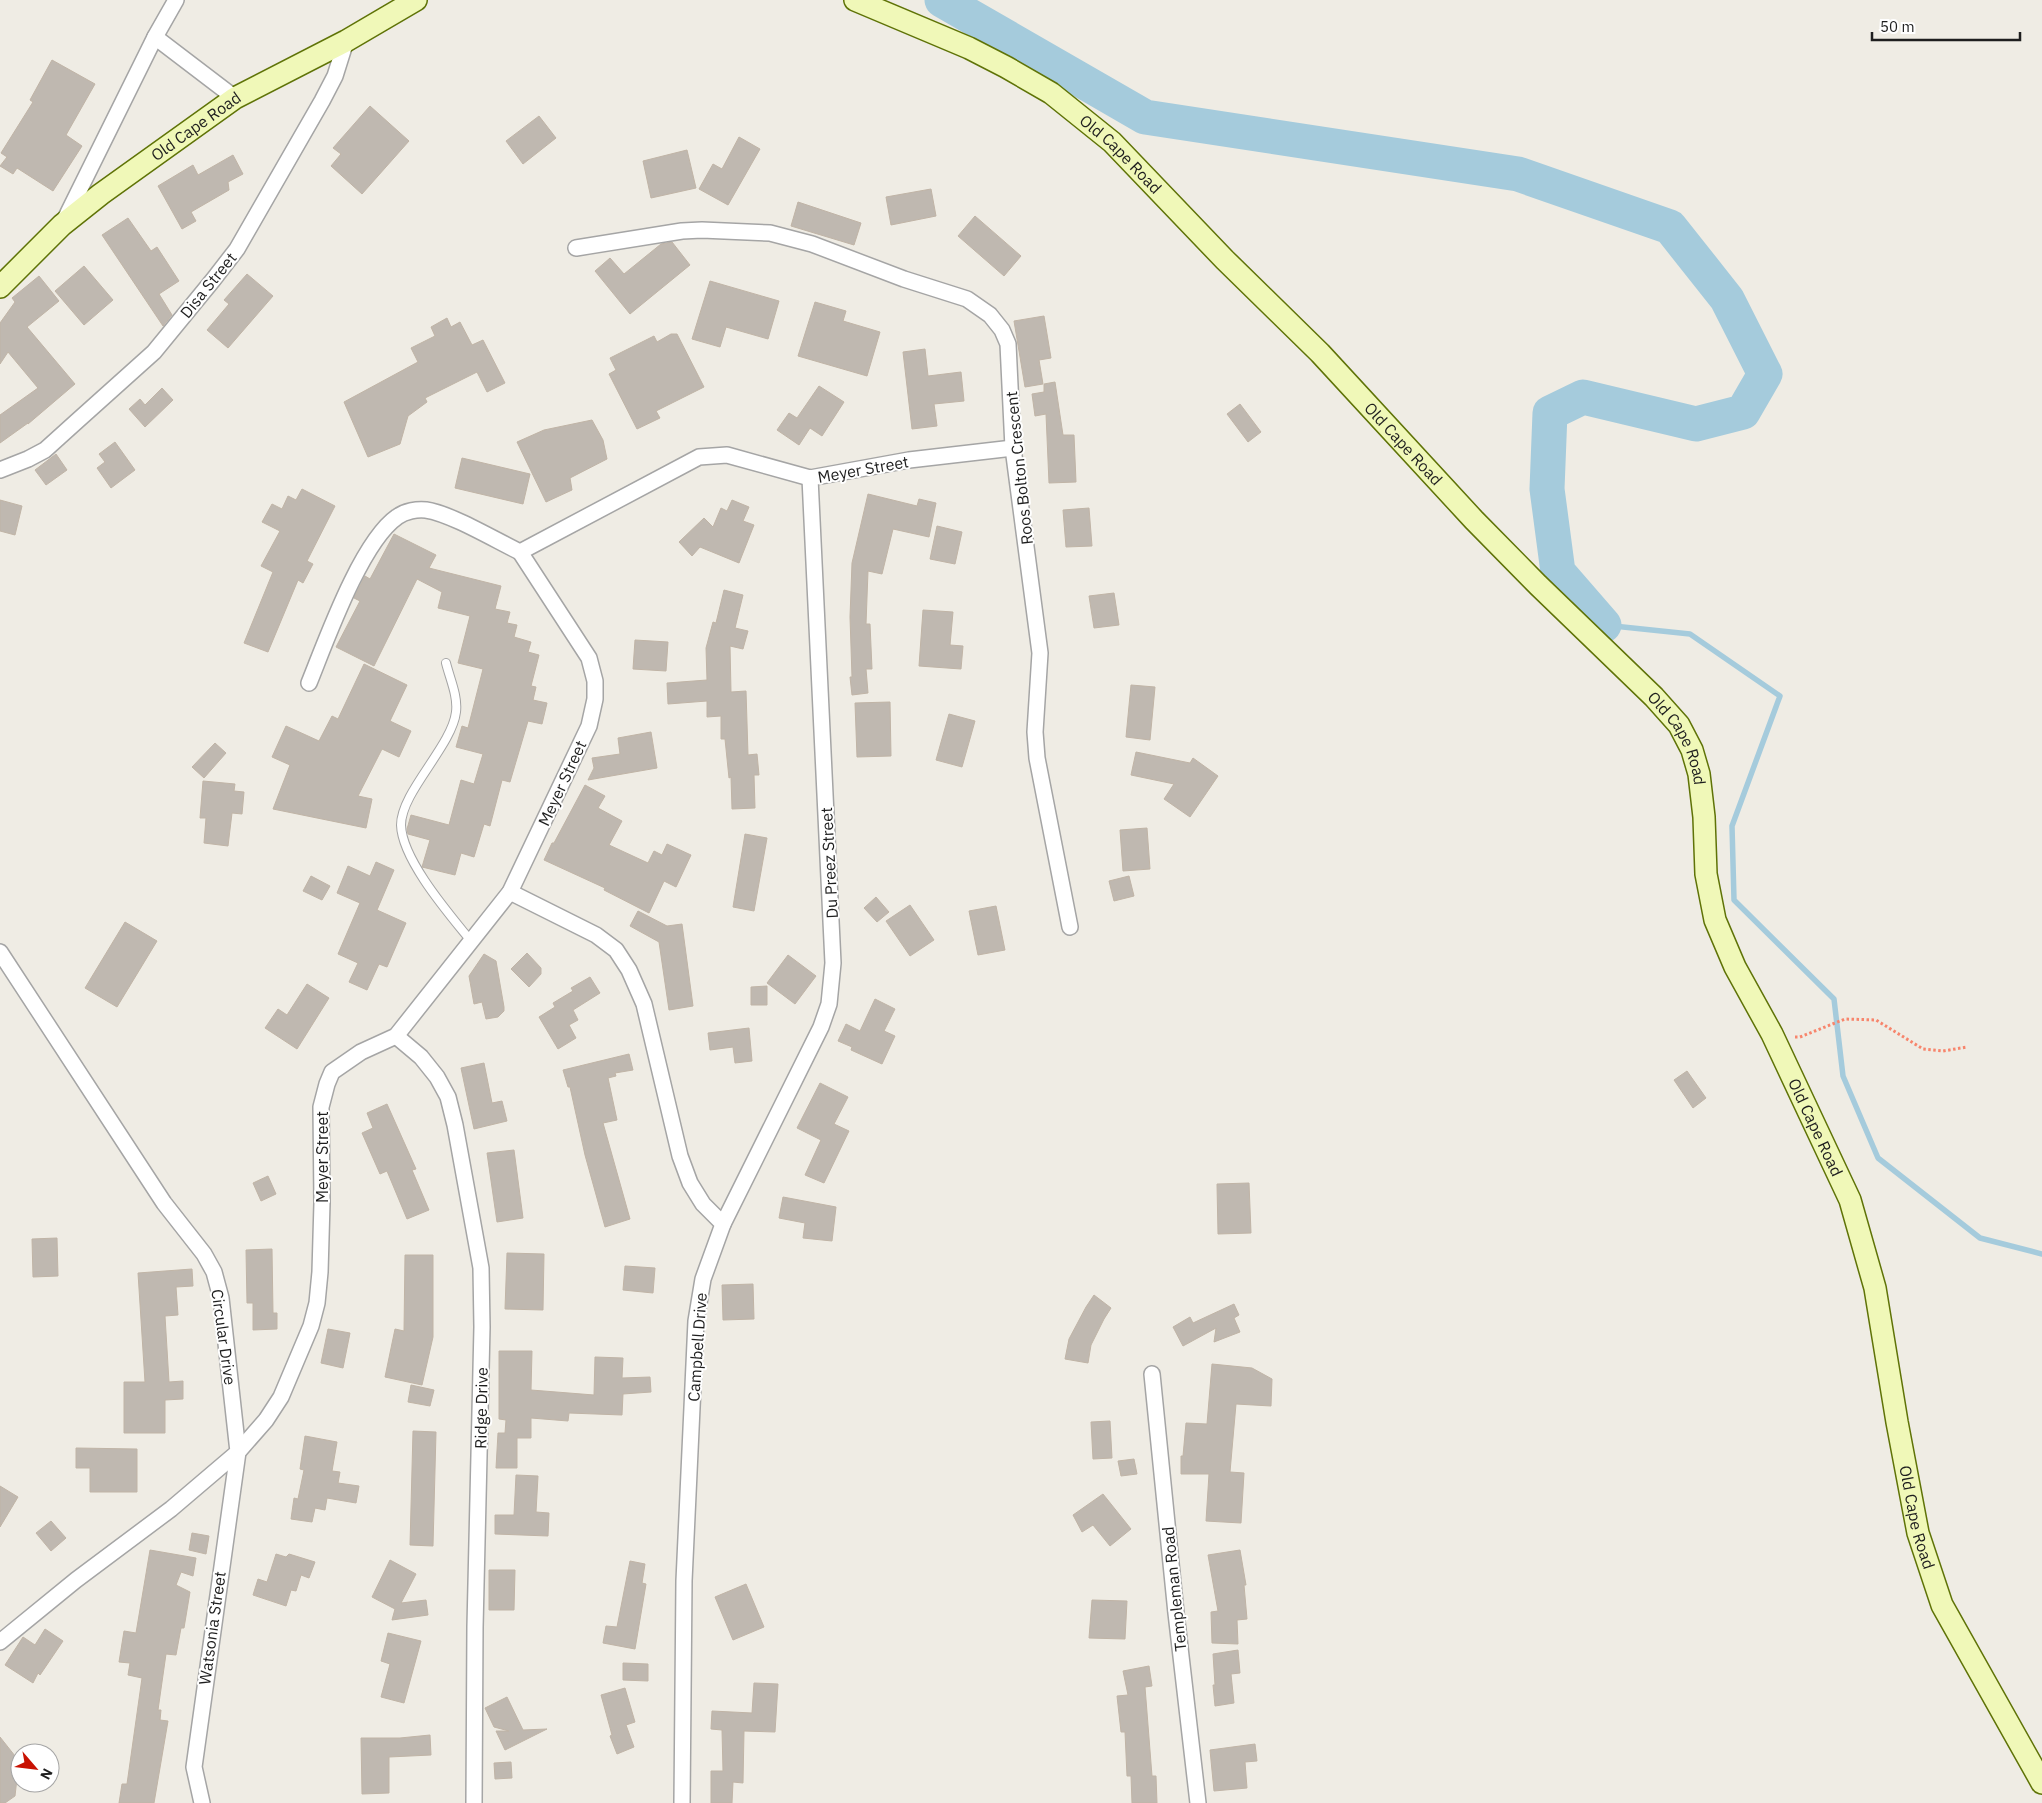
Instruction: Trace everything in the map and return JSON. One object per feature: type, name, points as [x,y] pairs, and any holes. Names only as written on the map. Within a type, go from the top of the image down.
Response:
[{"type":"street","points":[[62,225],[176,0]]},
{"type":"street","name":"Old Cape Road","points":[[0,287],[62,225],[101,194],[235,98],[346,41],[416,0]]},
{"type":"street","name":"Old Cape Road","points":[[855,0],[968,48],[1006,67],[1051,93],[1112,142],[1225,260],[1320,353],[1474,520],[1679,725],[1692,750],[1699,774],[1704,817],[1706,874],[1715,920],[1735,967],[1772,1034],[1850,1200],[1875,1288],[1918,1533],[1942,1606],[2042,1783]]},
{"type":"street","points":[[156,37],[235,98]]},
{"type":"street","name":"Disa Street","points":[[0,470],[28,459],[44,450],[76,422],[154,352],[213,280],[237,249],[322,101],[335,76],[346,41]]},
{"type":"street","name":"Roos Bolton Crescent","points":[[576,248],[621,239],[702,230],[770,234],[812,244],[904,279],[967,299],[990,315],[1002,330],[1008,344],[1014,448],[1040,653],[1035,732],[1036,758],[1070,927]]},
{"type":"street","name":"Meyer Street","points":[[238,1452],[266,1420],[281,1397],[304,1346],[313,1318],[320,1272],[322,1203],[321,1107],[332,1072],[361,1052],[396,1036],[510,892],[589,726],[596,682],[590,658],[520,552],[699,457],[727,455],[810,478],[909,460],[1014,448]]},
{"type":"street","name":"Du Preez Street","points":[[723,1224],[804,1061],[829,1004],[834,963],[810,478]]},
{"type":"street","points":[[309,683],[331,629],[362,563],[376,538],[397,517],[410,511],[425,510],[440,514],[520,552]]},
{"type":"street","points":[[510,892],[596,934],[616,950],[629,970],[644,1004],[680,1156],[690,1183],[703,1204],[723,1224]]},
{"type":"street","name":"Circular Drive","points":[[0,952],[164,1203],[204,1254],[214,1272],[221,1298],[238,1452]]},
{"type":"street","name":"Ridge Drive","points":[[396,1036],[421,1057],[437,1077],[448,1096],[481,1268],[482,1327],[475,1627],[474,1803]]},
{"type":"street","name":"Campbell Drive","points":[[682,1803],[684,1581],[696,1321],[703,1279],[723,1224]]},
{"type":"street","name":"Templeman Road","points":[[1152,1374],[1176,1613],[1198,1803]]},
{"type":"street","points":[[0,1642],[76,1580],[171,1509],[238,1452]]},
{"type":"street","name":"Watsonia Street","points":[[202,1803],[194,1767],[238,1452]]},
{"type":"lane","points":[[446,663],[455,696],[456,712],[450,729],[405,807],[401,824],[403,837],[432,894],[471,941]]},
{"type":"path","points":[[1772,1034],[1800,1037],[1846,1019],[1876,1020],[1923,1049],[1943,1051],[1967,1047]]},
{"type":"building","points":[[52,60],[95,84],[66,135],[82,146],[53,191],[17,168],[13,174],[0,166],[7,157],[1,153],[33,102],[30,100]]},
{"type":"building","points":[[370,106],[409,141],[362,194],[331,166],[341,154],[333,148]]},
{"type":"building","points":[[539,116],[556,138],[523,164],[506,141]]},
{"type":"building","points":[[739,137],[760,149],[728,205],[699,189],[713,164],[722,169]]},
{"type":"building","points":[[687,150],[696,188],[651,198],[643,161]]},
{"type":"building","points":[[233,155],[243,174],[228,182],[229,190],[191,212],[196,221],[182,229],[158,186],[193,165],[198,175]]},
{"type":"building","points":[[931,189],[936,216],[891,225],[886,197]]},
{"type":"building","points":[[798,202],[861,223],[854,245],[791,226]]},
{"type":"building","points":[[975,216],[1021,256],[1004,276],[958,236]]},
{"type":"building","points":[[128,218],[151,251],[157,247],[179,281],[159,294],[172,315],[163,326],[102,235]]},
{"type":"building","points":[[672,242],[690,265],[630,314],[595,271],[610,258],[624,274],[661,244]]},
{"type":"building","points":[[84,266],[113,300],[84,325],[55,291]]},
{"type":"building","points":[[247,274],[273,296],[228,348],[207,330],[229,304],[224,300]]},
{"type":"building","points":[[39,276],[59,301],[27,327],[75,384],[28,424],[0,443],[0,415],[38,388],[8,352],[0,364],[0,323],[15,302],[12,298]]},
{"type":"building","points":[[710,281],[779,301],[768,339],[726,327],[720,347],[692,339]]},
{"type":"building","points":[[815,302],[846,311],[843,321],[880,332],[867,376],[798,356]]},
{"type":"building","points":[[1044,316],[1051,358],[1039,360],[1043,384],[1025,387],[1014,321]]},
{"type":"building","points":[[447,318],[451,327],[460,322],[472,345],[483,340],[505,383],[487,392],[477,372],[425,398],[427,402],[408,416],[400,444],[368,457],[344,402],[418,362],[411,348],[435,336],[431,327]]},
{"type":"building","points":[[671,334],[677,334],[704,387],[656,411],[660,418],[637,429],[609,374],[616,370],[610,358],[654,336],[657,342]]},
{"type":"building","points":[[925,349],[928,376],[961,372],[964,401],[934,404],[937,426],[912,429],[903,352]]},
{"type":"building","points":[[1055,382],[1063,435],[1074,435],[1076,482],[1049,483],[1046,414],[1035,416],[1032,394],[1044,392],[1044,384]]},
{"type":"building","points":[[819,386],[844,402],[822,436],[810,428],[799,445],[777,430],[789,413],[797,418]]},
{"type":"building","points":[[162,388],[173,400],[145,427],[129,409],[140,399],[145,405]]},
{"type":"building","points":[[1240,404],[1261,432],[1248,442],[1227,414]]},
{"type":"building","points":[[592,420],[603,440],[607,459],[570,478],[572,490],[546,502],[517,442],[544,430]]},
{"type":"building","points":[[115,442],[135,470],[111,488],[97,468],[105,462],[99,454]]},
{"type":"building","points":[[56,454],[67,470],[46,485],[35,470]]},
{"type":"building","points":[[462,458],[530,474],[523,504],[455,488]]},
{"type":"building","points":[[302,489],[335,506],[307,561],[313,564],[303,583],[298,580],[268,652],[244,643],[273,572],[261,566],[280,531],[262,522],[272,504],[282,509],[288,496],[296,500]]},
{"type":"building","points":[[868,494],[917,506],[919,499],[936,503],[929,537],[893,529],[882,574],[868,571],[866,624],[870,624],[872,669],[866,669],[868,693],[852,695],[850,677],[852,677],[850,617],[852,563]]},
{"type":"building","points":[[0,500],[22,506],[15,535],[0,531]]},
{"type":"building","points":[[732,500],[749,507],[743,521],[754,525],[739,563],[700,547],[692,556],[679,542],[704,518],[713,527],[721,508],[727,511]]},
{"type":"building","points":[[1089,508],[1092,546],[1066,547],[1063,510]]},
{"type":"building","points":[[937,526],[962,532],[955,564],[930,559]]},
{"type":"building","points":[[394,534],[436,555],[429,568],[501,586],[495,609],[510,612],[507,623],[517,625],[514,637],[531,642],[528,652],[539,655],[531,686],[536,687],[533,700],[547,703],[542,724],[528,721],[510,782],[502,780],[490,826],[484,824],[474,857],[461,853],[455,875],[422,867],[430,840],[408,834],[407,829],[411,815],[449,825],[461,780],[474,784],[483,754],[456,747],[462,726],[468,728],[483,669],[458,663],[470,616],[438,608],[442,592],[417,579],[374,666],[336,647],[360,601],[354,598],[365,576],[370,579]]},
{"type":"building","points":[[724,590],[743,595],[735,628],[748,631],[743,649],[730,646],[731,692],[746,691],[748,755],[757,754],[759,775],[754,775],[755,808],[732,809],[731,777],[729,778],[725,739],[721,739],[721,716],[707,717],[707,701],[668,704],[667,683],[707,680],[706,648],[713,622],[716,623]]},
{"type":"building","points":[[1114,593],[1119,625],[1094,628],[1089,596]]},
{"type":"building","points":[[923,610],[953,612],[950,645],[963,646],[961,669],[919,666]]},
{"type":"building","points":[[635,640],[668,642],[666,671],[633,669]]},
{"type":"building","points":[[364,664],[407,685],[390,721],[411,731],[399,757],[382,749],[358,796],[372,799],[366,828],[273,809],[290,765],[272,757],[286,726],[319,741],[332,716],[338,719]]},
{"type":"building","points":[[1131,685],[1155,687],[1150,740],[1126,737]]},
{"type":"building","points":[[890,702],[891,756],[857,757],[855,703]]},
{"type":"building","points":[[949,714],[975,721],[962,767],[936,760]]},
{"type":"building","points":[[651,732],[657,768],[588,780],[594,768],[592,758],[620,754],[618,738]]},
{"type":"building","points":[[215,743],[226,753],[204,778],[192,767]]},
{"type":"building","points":[[1136,752],[1190,763],[1193,758],[1218,776],[1190,817],[1164,799],[1174,784],[1131,775]]},
{"type":"building","points":[[203,781],[235,784],[234,791],[244,792],[242,814],[232,813],[228,846],[204,843],[206,818],[200,818]]},
{"type":"building","points":[[585,785],[605,796],[598,808],[622,821],[609,845],[648,863],[654,851],[662,855],[667,844],[691,855],[676,887],[664,881],[649,913],[604,890],[605,888],[544,860]]},
{"type":"building","points":[[1147,828],[1150,869],[1123,871],[1120,830]]},
{"type":"building","points":[[745,834],[767,838],[754,911],[733,907]]},
{"type":"building","points":[[376,862],[394,870],[377,910],[406,923],[387,967],[379,964],[367,990],[349,982],[358,963],[338,954],[360,903],[337,893],[348,866],[370,876]]},
{"type":"building","points":[[311,876],[330,886],[322,900],[303,891]]},
{"type":"building","points":[[1129,876],[1134,896],[1114,901],[1109,881]]},
{"type":"building","points":[[876,897],[889,912],[877,922],[864,908]]},
{"type":"building","points":[[910,905],[934,940],[910,956],[886,921]]},
{"type":"building","points":[[996,906],[1005,950],[978,955],[969,911]]},
{"type":"building","points":[[638,911],[667,926],[682,924],[693,1006],[669,1010],[659,942],[630,926]]},
{"type":"building","points":[[125,922],[157,941],[117,1007],[85,988]]},
{"type":"building","points":[[527,953],[541,968],[541,974],[529,987],[511,969]]},
{"type":"building","points":[[484,954],[496,961],[504,1007],[504,1011],[498,1017],[486,1019],[482,1002],[474,1004],[469,976]]},
{"type":"building","points":[[788,955],[816,976],[795,1004],[767,983]]},
{"type":"building","points":[[590,977],[600,993],[573,1010],[578,1020],[569,1025],[576,1038],[558,1049],[539,1017],[555,1007],[553,1003],[573,991],[571,988]]},
{"type":"building","points":[[307,984],[329,998],[297,1049],[265,1028],[278,1009],[287,1015]]},
{"type":"building","points":[[767,986],[767,1005],[751,1005],[751,987]]},
{"type":"building","points":[[875,999],[895,1009],[884,1031],[895,1036],[882,1064],[851,1050],[852,1047],[838,1041],[846,1024],[860,1031]]},
{"type":"building","points":[[749,1028],[752,1061],[735,1063],[733,1047],[710,1050],[708,1033]]},
{"type":"building","points":[[629,1054],[633,1070],[615,1073],[616,1076],[608,1078],[617,1120],[603,1123],[630,1219],[605,1227],[585,1155],[570,1087],[568,1087],[563,1070]]},
{"type":"building","points":[[484,1063],[492,1103],[502,1101],[507,1121],[474,1129],[461,1068]]},
{"type":"building","points":[[1687,1071],[1706,1098],[1693,1108],[1674,1080]]},
{"type":"building","points":[[820,1083],[848,1097],[834,1124],[849,1131],[824,1183],[805,1175],[821,1140],[797,1128]]},
{"type":"building","points":[[387,1104],[416,1169],[412,1170],[429,1210],[407,1219],[387,1171],[380,1174],[362,1133],[373,1128],[367,1113]]},
{"type":"building","points":[[514,1150],[523,1218],[497,1222],[487,1153]]},
{"type":"building","points":[[268,1176],[276,1194],[261,1201],[253,1183]]},
{"type":"building","points":[[1249,1183],[1251,1233],[1218,1234],[1217,1184]]},
{"type":"building","points":[[783,1197],[836,1207],[832,1241],[803,1238],[805,1223],[779,1218]]},
{"type":"building","points":[[57,1238],[58,1276],[33,1277],[32,1239]]},
{"type":"building","points":[[272,1249],[273,1313],[277,1313],[277,1329],[253,1330],[253,1303],[247,1303],[246,1250]]},
{"type":"building","points":[[507,1253],[544,1254],[543,1310],[505,1309]]},
{"type":"building","points":[[405,1255],[433,1255],[433,1337],[422,1385],[385,1377],[395,1329],[404,1331]]},
{"type":"building","points":[[625,1266],[655,1268],[653,1293],[623,1290]]},
{"type":"building","points":[[192,1269],[193,1286],[176,1287],[178,1315],[165,1316],[169,1382],[183,1381],[183,1399],[165,1400],[165,1433],[124,1433],[124,1382],[145,1382],[138,1273]]},
{"type":"building","points":[[753,1284],[754,1319],[723,1320],[722,1285]]},
{"type":"building","points":[[1094,1295],[1111,1308],[1091,1345],[1088,1363],[1065,1359],[1069,1339]]},
{"type":"building","points":[[1234,1304],[1239,1315],[1234,1318],[1240,1332],[1214,1342],[1216,1328],[1183,1346],[1173,1327],[1190,1317],[1193,1323]]},
{"type":"building","points":[[328,1329],[350,1333],[343,1368],[321,1363]]},
{"type":"building","points":[[499,1351],[532,1351],[531,1390],[594,1395],[595,1357],[623,1358],[622,1378],[650,1377],[651,1392],[623,1394],[622,1415],[569,1413],[568,1421],[531,1418],[531,1438],[517,1438],[517,1468],[496,1468],[498,1433],[505,1433],[506,1420],[499,1419]]},
{"type":"building","points":[[1212,1364],[1252,1368],[1272,1379],[1271,1406],[1236,1404],[1230,1472],[1244,1473],[1241,1523],[1206,1521],[1209,1474],[1181,1474],[1181,1456],[1183,1456],[1186,1423],[1207,1424]]},
{"type":"building","points":[[411,1385],[434,1390],[430,1406],[408,1402]]},
{"type":"building","points":[[1110,1421],[1112,1458],[1093,1459],[1091,1422]]},
{"type":"building","points":[[413,1431],[436,1432],[433,1546],[410,1545]]},
{"type":"building","points":[[305,1436],[337,1442],[332,1471],[340,1472],[338,1483],[359,1486],[356,1503],[327,1498],[325,1510],[315,1508],[312,1522],[291,1519],[294,1498],[298,1499],[304,1470],[300,1469]]},
{"type":"building","points":[[76,1448],[137,1449],[137,1492],[90,1492],[90,1468],[76,1468]]},
{"type":"building","points":[[1134,1459],[1137,1474],[1121,1476],[1118,1461]]},
{"type":"building","points":[[516,1475],[538,1476],[536,1512],[549,1513],[548,1536],[495,1534],[495,1515],[514,1515]]},
{"type":"building","points":[[0,1486],[18,1497],[0,1527]]},
{"type":"building","points":[[1103,1494],[1131,1529],[1110,1546],[1093,1525],[1082,1532],[1073,1515]]},
{"type":"building","points":[[51,1521],[66,1538],[51,1551],[36,1533]]},
{"type":"building","points":[[192,1533],[209,1536],[206,1554],[189,1550]]},
{"type":"building","points":[[150,1550],[196,1558],[193,1576],[181,1572],[176,1585],[190,1592],[184,1628],[181,1628],[176,1655],[166,1654],[158,1710],[161,1710],[160,1720],[168,1721],[154,1803],[119,1803],[122,1784],[127,1784],[142,1678],[128,1675],[130,1663],[119,1662],[124,1631],[136,1633]]},
{"type":"building","points":[[1240,1550],[1246,1585],[1244,1585],[1247,1619],[1237,1620],[1238,1644],[1212,1643],[1211,1612],[1218,1611],[1208,1555]]},
{"type":"building","points":[[276,1554],[286,1557],[289,1554],[315,1562],[309,1578],[301,1575],[296,1591],[291,1590],[286,1606],[253,1595],[258,1579],[267,1582]]},
{"type":"building","points":[[390,1560],[416,1574],[401,1603],[426,1600],[428,1615],[392,1620],[395,1609],[372,1597]]},
{"type":"building","points":[[630,1561],[645,1564],[642,1583],[646,1584],[635,1649],[603,1643],[606,1626],[617,1627]]},
{"type":"building","points":[[489,1570],[515,1570],[514,1610],[489,1610]]},
{"type":"building","points":[[746,1584],[764,1627],[733,1640],[715,1597]]},
{"type":"building","points":[[1092,1600],[1127,1601],[1125,1639],[1089,1638]]},
{"type":"building","points":[[45,1629],[63,1641],[40,1675],[38,1673],[33,1683],[5,1665],[23,1637],[35,1645]]},
{"type":"building","points":[[388,1633],[421,1641],[404,1703],[381,1697],[390,1664],[381,1661]]},
{"type":"building","points":[[1238,1650],[1240,1673],[1231,1674],[1234,1703],[1215,1706],[1213,1654]]},
{"type":"building","points":[[623,1663],[648,1664],[648,1681],[623,1680]]},
{"type":"building","points":[[1149,1666],[1152,1686],[1145,1687],[1152,1776],[1156,1776],[1157,1803],[1132,1803],[1131,1776],[1127,1776],[1125,1732],[1121,1732],[1117,1696],[1128,1695],[1123,1671]]},
{"type":"building","points":[[754,1683],[778,1684],[775,1732],[744,1731],[743,1783],[733,1782],[732,1803],[711,1803],[711,1771],[723,1771],[722,1730],[711,1729],[712,1711],[752,1713]]},
{"type":"building","points":[[625,1688],[635,1722],[626,1725],[634,1747],[617,1754],[610,1736],[612,1735],[601,1695]]},
{"type":"building","points":[[507,1697],[523,1730],[547,1729],[505,1750],[496,1731],[509,1731],[494,1727],[485,1708]]},
{"type":"building","points":[[430,1735],[431,1755],[389,1757],[389,1793],[362,1794],[361,1738],[400,1738]]},
{"type":"building","points":[[0,1737],[10,1750],[10,1793],[15,1793],[15,1796],[5,1803],[0,1803]]},
{"type":"building","points":[[1255,1744],[1257,1761],[1245,1762],[1247,1788],[1214,1791],[1210,1750]]},
{"type":"building","points":[[511,1762],[512,1778],[495,1779],[494,1763]]},
{"type":"waterway","points":[[942,0],[1145,117],[1518,174],[1670,227],[1727,299],[1765,374],[1743,412],[1696,424],[1583,397],[1550,413],[1547,489],[1558,572],[1604,625]]},
{"type":"waterway","points":[[1604,625],[1690,634],[1780,696],[1732,826],[1734,900],[1834,999],[1843,1076],[1878,1158],[1980,1238],[2042,1254]]}]
